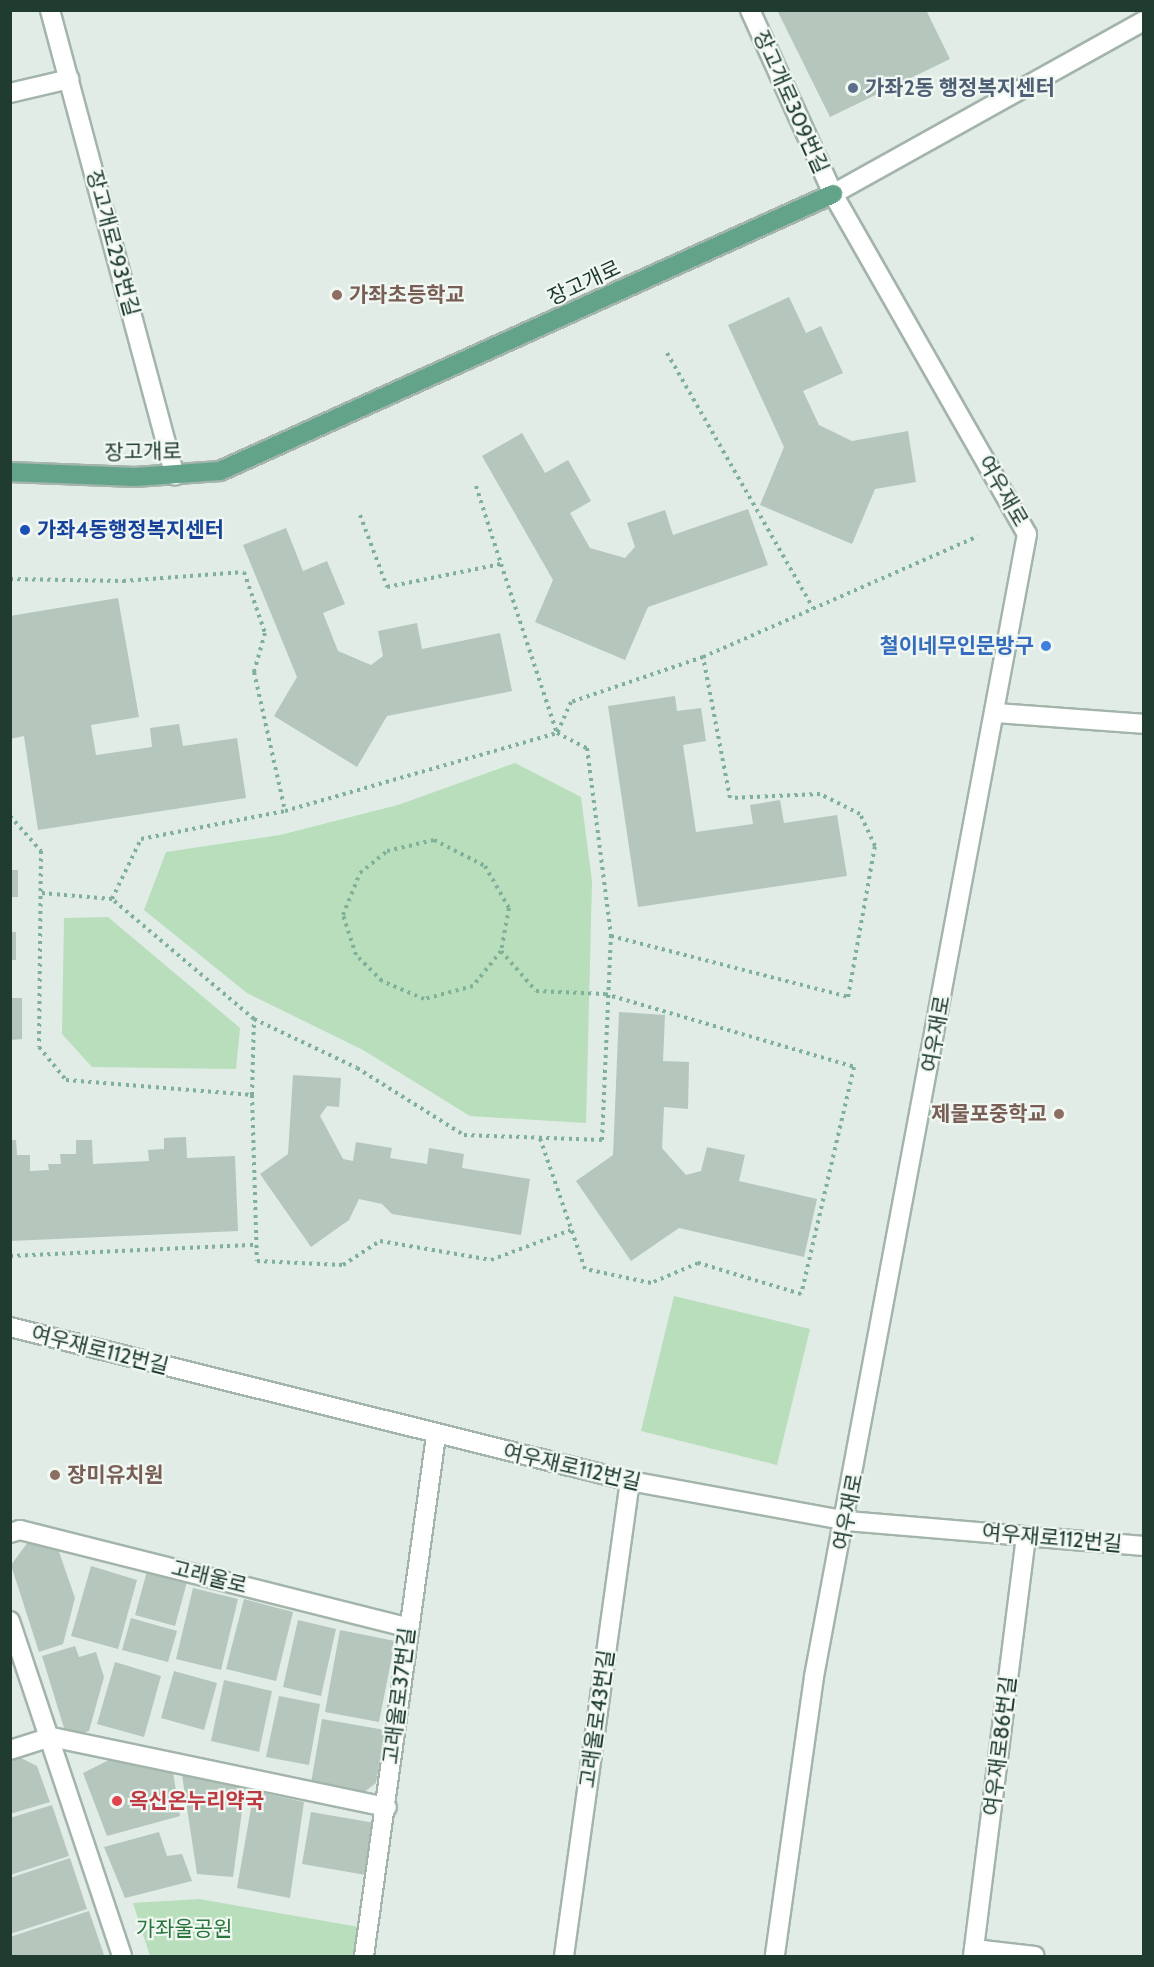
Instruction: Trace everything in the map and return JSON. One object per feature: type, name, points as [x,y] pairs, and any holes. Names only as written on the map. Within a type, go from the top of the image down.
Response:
[{"type":"main road","name":"장고개로","points":[[10,472],[175,475],[220,471],[833,194]]},
{"type":"street","name":"장고개로293번길","points":[[50,10],[175,475]]},
{"type":"street","name":"장고개로309번길","points":[[750,10],[833,194]]},
{"type":"street","name":"장고개로","points":[[833,194],[1143,21]]},
{"type":"street","points":[[10,93],[69,79]]},
{"type":"street","name":"여우재로","points":[[775,1956],[814,1677],[847,1521],[1028,534],[833,194]]},
{"type":"street","points":[[995,713],[1143,724]]},
{"type":"street","name":"여우재로112번길","points":[[10,1327],[436,1436],[630,1481],[847,1521],[1143,1546]]},
{"type":"street","name":"고래울로37번길","points":[[364,1956],[387,1807],[407,1628],[436,1436]]},
{"type":"street","name":"고래울로43번길","points":[[564,1956],[630,1481]]},
{"type":"street","name":"고래울로","points":[[10,1533],[20,1530],[407,1628]]},
{"type":"street","name":"여우재로86번길","points":[[973,1953],[1026,1536]]},
{"type":"street","points":[[10,1621],[51,1737],[122,1956]]},
{"type":"street","points":[[10,1750],[51,1737],[387,1807]]},
{"type":"street","points":[[973,1953],[1035,1956]]},
{"type":"path","points":[[667,353],[813,608]]},
{"type":"path","points":[[476,486],[557,733]]},
{"type":"path","points":[[360,515],[387,587],[501,564]]},
{"type":"path","points":[[557,733],[571,702],[703,657],[978,536]]},
{"type":"path","points":[[10,579],[123,581],[244,572],[265,633],[255,672],[285,811]]},
{"type":"path","points":[[611,936],[848,997],[875,846],[860,814],[820,794],[730,798],[703,657]]},
{"type":"path","points":[[41,893],[112,899],[254,1019],[357,1068],[464,1135],[602,1140],[605,994],[611,936],[587,748],[557,733],[285,811],[141,839],[112,899]]},
{"type":"path","points":[[10,816],[41,851],[39,1047],[66,1080],[252,1095]]},
{"type":"path","points":[[434,840],[485,866],[509,908],[501,951],[473,986],[423,999],[382,981],[356,956],[344,915],[360,873],[387,851],[434,840]]},
{"type":"path","points":[[501,951],[536,991],[605,994],[854,1067],[801,1294],[699,1263],[651,1283],[585,1269],[540,1138]]},
{"type":"path","points":[[254,1019],[252,1095],[257,1261],[343,1266],[380,1241],[491,1260],[571,1230]]},
{"type":"path","points":[[10,1256],[256,1245]]},
{"type":"green space","points":[[515,763],[581,797],[592,881],[586,1123],[470,1116],[363,1050],[247,993],[144,910],[166,852],[280,835],[398,805]]},
{"type":"green space","points":[[108,917],[240,1028],[236,1069],[92,1067],[62,1034],[64,918]]},
{"type":"green space","points":[[674,1296],[810,1329],[777,1465],[641,1431]]},
{"type":"green space","name":"가좌울공원","points":[[199,1899],[359,1927],[356,1956],[150,1956],[133,1903]]},
{"type":"building","name":"가좌2동 행정복지센터","points":[[777,10],[926,10],[950,59],[830,117]]},
{"type":"building","points":[[789,297],[806,333],[821,326],[843,373],[803,391],[819,425],[852,441],[908,431],[916,482],[875,489],[852,544],[760,505],[784,447],[728,325]]},
{"type":"building","points":[[522,433],[545,473],[568,460],[591,501],[570,513],[590,548],[625,558],[635,547],[627,523],[665,510],[673,535],[748,509],[768,565],[648,607],[625,660],[535,622],[553,580],[482,456]]},
{"type":"building","points":[[286,528],[303,571],[327,561],[345,604],[323,613],[338,651],[371,665],[383,656],[378,631],[417,623],[422,649],[500,633],[512,691],[387,716],[357,767],[274,716],[297,677],[243,545]]},
{"type":"building","points":[[118,598],[139,717],[91,725],[96,755],[152,747],[150,728],[179,724],[183,746],[237,738],[246,798],[38,830],[24,736],[10,739],[10,616]]},
{"type":"building","points":[[675,696],[677,711],[701,708],[706,741],[683,745],[696,832],[753,824],[750,805],[780,800],[784,823],[837,815],[847,876],[638,907],[608,706]]},
{"type":"building","points":[[10,870],[18,870],[18,897],[10,897]]},
{"type":"building","points":[[10,932],[16,932],[16,960],[10,960]]},
{"type":"building","points":[[10,998],[22,998],[22,1039],[10,1040]]},
{"type":"building","points":[[619,1012],[665,1015],[663,1061],[689,1062],[688,1109],[664,1107],[662,1148],[686,1175],[701,1171],[707,1147],[745,1155],[739,1181],[817,1199],[804,1257],[679,1228],[631,1261],[576,1181],[613,1155]]},
{"type":"building","points":[[293,1075],[341,1078],[339,1107],[327,1106],[320,1116],[343,1159],[353,1161],[356,1142],[392,1148],[390,1158],[427,1164],[429,1148],[464,1154],[462,1168],[530,1179],[521,1235],[392,1214],[382,1204],[359,1199],[349,1220],[311,1247],[260,1174],[288,1154]]},
{"type":"building","points":[[186,1137],[187,1158],[235,1156],[238,1231],[10,1241],[10,1140],[16,1140],[17,1155],[30,1155],[30,1171],[49,1170],[48,1164],[61,1164],[60,1154],[76,1154],[76,1140],[92,1140],[93,1164],[149,1161],[148,1150],[164,1149],[164,1138]]},
{"type":"building","points":[[28,1542],[57,1546],[75,1598],[63,1644],[39,1652],[11,1565]]},
{"type":"building","points":[[91,1566],[137,1580],[118,1649],[71,1636]]},
{"type":"building","points":[[147,1571],[187,1582],[175,1626],[135,1615]]},
{"type":"building","points":[[193,1588],[238,1599],[221,1670],[176,1659]]},
{"type":"building","points":[[244,1599],[293,1612],[276,1681],[226,1669]]},
{"type":"building","points":[[131,1618],[177,1631],[168,1662],[122,1650]]},
{"type":"building","points":[[298,1620],[336,1629],[321,1696],[283,1687]]},
{"type":"building","points":[[340,1630],[395,1641],[379,1722],[325,1712]]},
{"type":"building","points":[[75,1646],[79,1657],[96,1652],[104,1677],[89,1731],[67,1738],[42,1656]]},
{"type":"building","points":[[115,1662],[161,1676],[144,1737],[97,1724]]},
{"type":"building","points":[[174,1671],[217,1683],[204,1730],[161,1718]]},
{"type":"building","points":[[224,1680],[272,1691],[259,1752],[211,1741]]},
{"type":"building","points":[[279,1696],[320,1704],[309,1765],[266,1757]]},
{"type":"building","points":[[322,1719],[385,1730],[376,1783],[363,1793],[311,1783]]},
{"type":"building","points":[[19,1757],[37,1766],[50,1802],[10,1814],[10,1760]]},
{"type":"building","points":[[109,1760],[173,1772],[180,1816],[107,1836],[83,1773]]},
{"type":"building","points":[[182,1775],[245,1789],[233,1877],[197,1874]]},
{"type":"building","points":[[254,1791],[304,1802],[290,1898],[237,1888]]},
{"type":"building","points":[[52,1805],[69,1856],[10,1875],[10,1818]]},
{"type":"building","points":[[311,1812],[375,1823],[366,1875],[302,1864]]},
{"type":"building","points":[[159,1832],[167,1856],[182,1854],[192,1881],[125,1898],[104,1847]]},
{"type":"building","points":[[70,1858],[87,1909],[10,1934],[10,1878]]},
{"type":"building","points":[[89,1911],[104,1955],[10,1956],[10,1937]]},
{"type":"place","name":"가좌2동 행정복지센터","points":[[853,88]]},
{"type":"place","name":"가좌초등학교","points":[[337,295]]},
{"type":"place","name":"가좌4동행정복지센터","points":[[25,530]]},
{"type":"place","name":"철이네무인문방구","points":[[1046,646]]},
{"type":"place","name":"제물포중학교","points":[[1059,1114]]},
{"type":"place","name":"장미유치원","points":[[55,1475]]},
{"type":"place","name":"옥신온누리약국","points":[[117,1801]]}]
